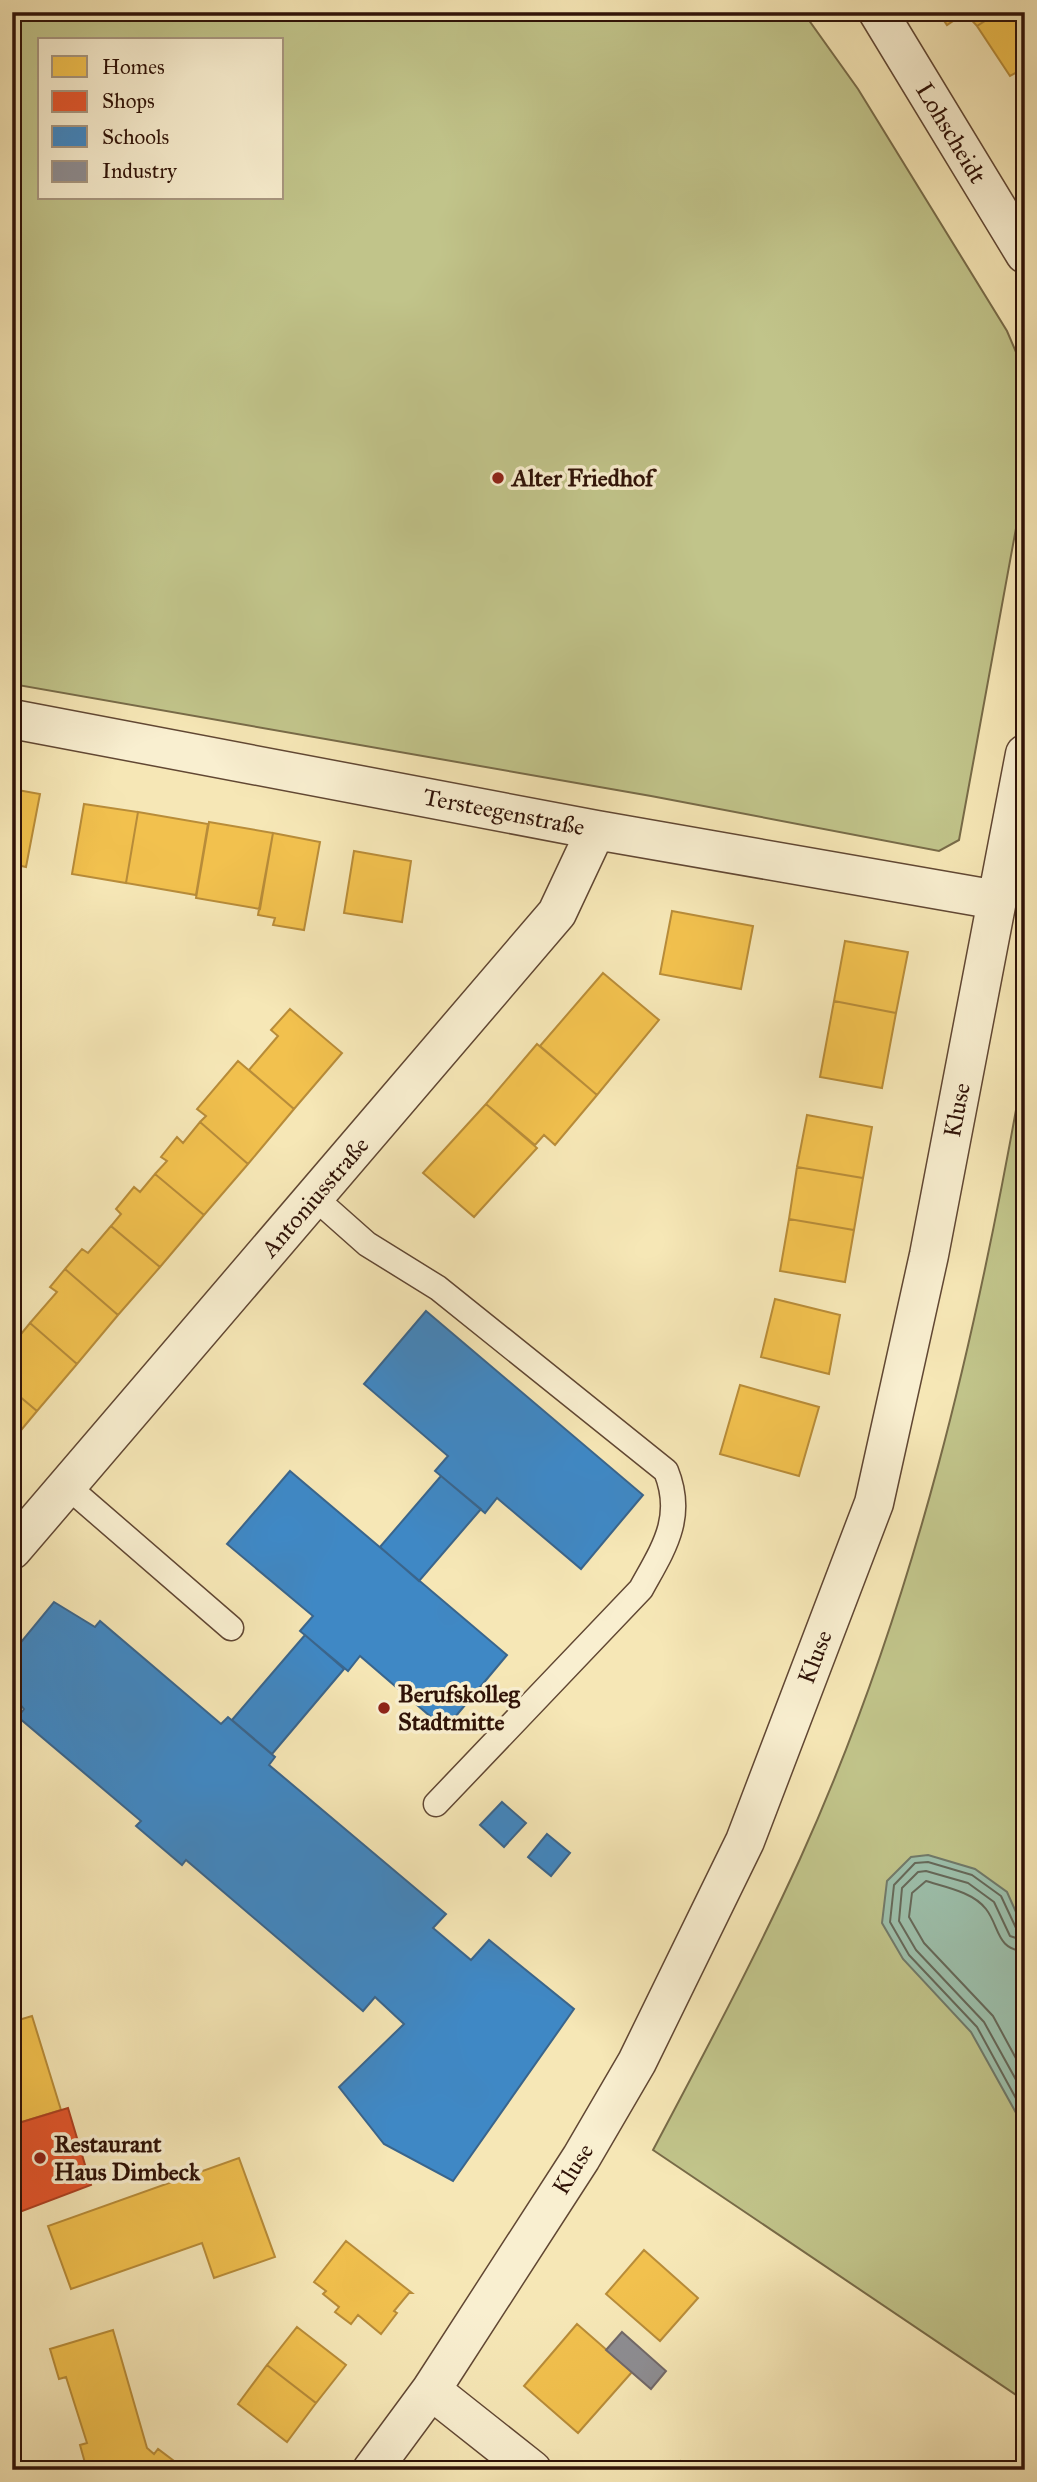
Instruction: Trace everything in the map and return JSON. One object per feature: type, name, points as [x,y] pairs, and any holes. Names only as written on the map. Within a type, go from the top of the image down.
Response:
[{"type":"street","name":"Lohscheidt","points":[[878,12],[1025,254]]},
{"type":"street","name":"Tersteegenstraße","points":[[12,719],[596,830],[996,900]]},
{"type":"street","name":"Kluse","points":[[372,2470],[431,2390],[581,2158],[637,2062],[745,1841],[874,1503],[929,1255],[1025,754]]},
{"type":"street","name":"Antoniusstraße","points":[[12,1550],[558,914],[596,830]]},
{"type":"street","points":[[431,2390],[533,2470]]},
{"type":"lane","points":[[314,1197],[367,1244],[438,1288],[666,1471],[671,1485],[675,1510],[667,1538],[641,1589],[436,1804]]},
{"type":"lane","points":[[67,1486],[231,1628]]},
{"type":"green space","name":"Alter Friedhof","points":[[12,12],[803,12],[858,89],[1007,331],[1025,373],[1025,479],[959,840],[939,851],[651,796],[12,684]]},
{"type":"green space","points":[[1025,1059],[1025,2401],[653,2150],[747,1969],[800,1859],[841,1763],[877,1665],[938,1466],[963,1365],[1007,1161]]},
{"type":"water","points":[[928,1855],[975,1869],[1007,1892],[1025,1932],[1025,2129],[971,2032],[903,1959],[882,1923],[887,1881],[911,1857]]},
{"type":"building: Homes","points":[[938,12],[999,12],[977,26],[965,13],[947,25]]},
{"type":"building: Homes","points":[[999,12],[1025,12],[1025,68],[1010,76],[977,26]]},
{"type":"building: Homes","points":[[12,789],[40,794],[26,867],[12,864]]},
{"type":"building: Homes","points":[[84,804],[138,812],[126,883],[72,874]]},
{"type":"building: Homes","points":[[138,812],[208,824],[196,895],[126,883]]},
{"type":"building: Homes","points":[[209,822],[273,833],[260,909],[196,898]]},
{"type":"building: Homes","points":[[273,833],[320,842],[304,930],[273,925],[275,918],[258,915]]},
{"type":"building: Homes","points":[[354,851],[411,861],[402,922],[344,913]]},
{"type":"building: Homes","points":[[672,911],[753,926],[741,989],[660,974]]},
{"type":"building: Homes","points":[[845,941],[908,952],[896,1013],[834,1001]]},
{"type":"building: Homes","points":[[603,973],[659,1020],[597,1095],[540,1046]]},
{"type":"building: Homes","points":[[834,1001],[896,1013],[882,1088],[820,1077]]},
{"type":"building: Homes","points":[[290,1009],[342,1053],[294,1109],[249,1070],[278,1036],[271,1030]]},
{"type":"building: Homes","points":[[537,1044],[597,1095],[555,1145],[544,1135],[535,1145],[486,1104]]},
{"type":"building: Homes","points":[[238,1061],[294,1109],[248,1164],[200,1122],[206,1116],[197,1109]]},
{"type":"building: Homes","points":[[486,1104],[537,1148],[474,1217],[423,1173]]},
{"type":"building: Homes","points":[[807,1115],[872,1127],[863,1178],[797,1167]]},
{"type":"building: Homes","points":[[200,1122],[248,1164],[204,1215],[155,1174],[167,1161],[161,1157],[177,1137],[183,1143]]},
{"type":"building: Homes","points":[[797,1167],[863,1178],[854,1230],[789,1219]]},
{"type":"building: Homes","points":[[155,1174],[204,1215],[160,1267],[111,1226],[121,1214],[116,1209],[134,1187],[140,1192]]},
{"type":"building: Homes","points":[[789,1219],[854,1230],[845,1282],[780,1271]]},
{"type":"building: Homes","points":[[111,1226],[160,1267],[118,1315],[65,1269],[82,1249],[88,1253]]},
{"type":"building: Homes","points":[[65,1269],[118,1315],[77,1364],[30,1323],[57,1292],[50,1287]]},
{"type":"building: Homes","points":[[775,1299],[840,1315],[829,1374],[761,1357]]},
{"type":"building: Homes","points":[[30,1323],[77,1364],[37,1411],[12,1390],[12,1345]]},
{"type":"building: Homes","points":[[740,1385],[819,1407],[799,1476],[720,1454]]},
{"type":"building: Homes","points":[[12,1390],[37,1411],[12,1441]]},
{"type":"building: Homes","points":[[32,2016],[61,2110],[12,2125],[12,2022]]},
{"type":"building: Homes","points":[[239,2158],[275,2257],[214,2278],[202,2243],[71,2289],[48,2226]]},
{"type":"building: Homes","points":[[346,2241],[412,2293],[409,2293],[394,2311],[397,2313],[381,2334],[358,2315],[351,2324],[335,2312],[339,2307],[323,2294],[326,2291],[314,2282]]},
{"type":"building: Homes","points":[[644,2250],[698,2298],[660,2341],[606,2294]]},
{"type":"building: Homes","points":[[577,2324],[632,2372],[578,2433],[524,2386]]},
{"type":"building: Homes","points":[[297,2327],[346,2365],[316,2403],[267,2365]]},
{"type":"building: Homes","points":[[113,2330],[147,2448],[154,2454],[158,2449],[186,2470],[87,2470],[80,2445],[87,2443],[66,2377],[59,2379],[50,2349]]},
{"type":"building: Homes","points":[[267,2365],[316,2403],[287,2442],[238,2404]]},
{"type":"building: Homes","points":[[681,2461],[710,2470],[678,2470]]},
{"type":"building: Shops","points":[[68,2108],[91,2185],[17,2213],[12,2199],[12,2125]]},
{"type":"building: Schools","points":[[426,1311],[643,1495],[581,1569],[497,1498],[485,1513],[435,1471],[448,1456],[364,1384]]},
{"type":"building: Schools","points":[[290,1471],[507,1655],[445,1729],[360,1656],[348,1671],[300,1631],[313,1616],[227,1544]]},
{"type":"building: Schools","points":[[441,1476],[481,1509],[419,1581],[380,1547]]},
{"type":"building: Schools","points":[[54,1602],[95,1627],[100,1621],[221,1724],[228,1717],[275,1757],[269,1765],[446,1914],[433,1928],[471,1960],[489,1940],[574,2009],[453,2181],[384,2144],[339,2087],[404,2024],[375,1997],[363,2011],[186,1860],[182,1865],[136,1826],[141,1821],[18,1717],[24,1709],[12,1695],[12,1653]]},
{"type":"building: Schools","points":[[305,1635],[344,1669],[272,1754],[232,1720]]},
{"type":"building: Schools","points":[[502,1802],[526,1823],[504,1847],[480,1825]]},
{"type":"building: Schools","points":[[547,1834],[570,1853],[551,1876],[528,1857]]},
{"type":"building: Industry","points":[[622,2332],[666,2371],[651,2389],[606,2350]]},
{"type":"place","name":"Alter Friedhof","points":[[498,478]]},
{"type":"place","name":"Berufskolleg Stadtmitte","points":[[384,1708]]},
{"type":"place","name":"Restaurant Haus Dimbeck","points":[[40,2158]]}]
